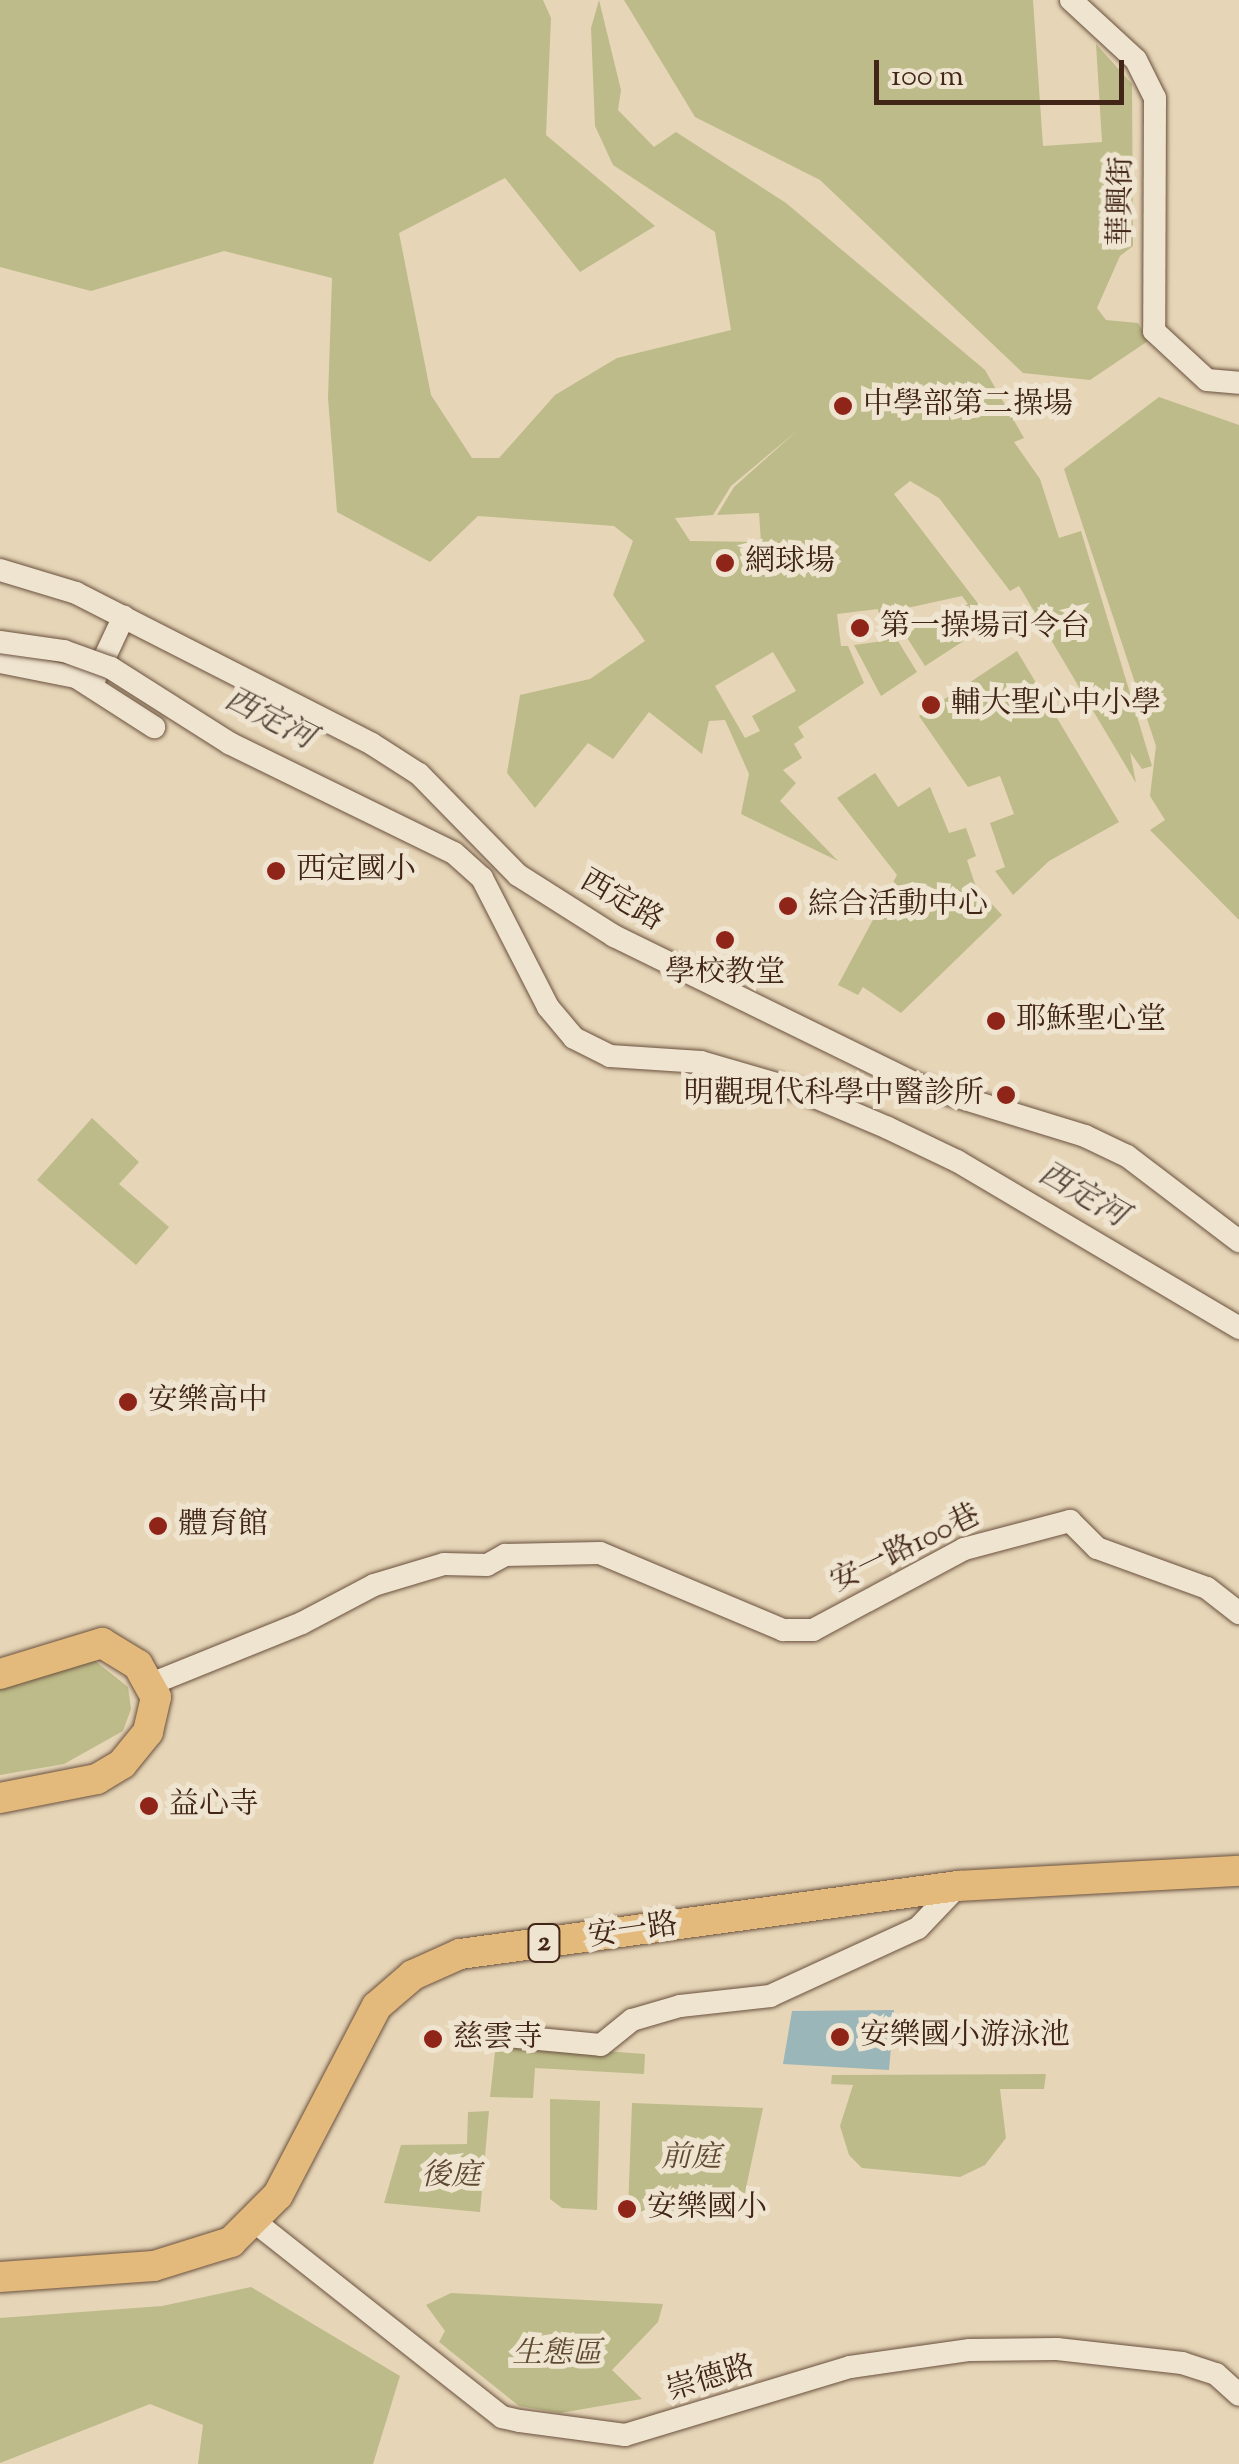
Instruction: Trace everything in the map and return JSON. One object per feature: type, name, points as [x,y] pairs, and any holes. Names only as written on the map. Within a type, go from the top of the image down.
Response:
[{"type":"main road","points":[[0,1674],[102,1644],[138,1665],[150,1684],[156,1713],[122,1764],[97,1779],[0,1798]]},
{"type":"main road","name":"安一路","points":[[0,2277],[177,2262],[216,2250],[255,2222],[292,2172],[370,2016],[425,1968],[475,1950],[958,1886],[1239,1871]]},
{"type":"street","name":"華興街","points":[[1071,0],[1136,60],[1154,98],[1154,330],[1207,380],[1239,383]]},
{"type":"street","name":"西定路","points":[[0,570],[76,593],[124,616],[419,774],[518,875],[614,936],[916,1084],[1084,1136],[1126,1156],[1239,1241]]},
{"type":"street","points":[[91,686],[124,616]]},
{"type":"street","points":[[0,642],[64,651],[112,668],[229,743],[454,853],[482,878],[548,1007],[574,1038],[610,1056],[701,1062],[801,1091],[888,1128],[957,1161],[1239,1328]]},
{"type":"street","points":[[0,662],[76,676],[154,727]]},
{"type":"street","name":"安一路100巷","points":[[150,1684],[302,1623],[374,1585],[444,1564],[487,1565],[506,1555],[600,1553],[783,1630],[813,1630],[964,1549],[1070,1521],[1097,1548],[1207,1588],[1239,1614]]},
{"type":"street","points":[[496,2035],[600,2045],[632,2020],[680,2006],[770,1996],[918,1928],[958,1886]]},
{"type":"street","name":"崇德路","points":[[255,2222],[502,2417],[520,2422],[626,2435],[850,2367],[970,2350],[1057,2349],[1182,2364],[1216,2374],[1239,2395]]},
{"type":"green space","points":[[0,0],[543,0],[551,18],[546,135],[655,226],[580,272],[505,178],[399,233],[431,395],[472,458],[499,458],[555,395],[617,358],[731,330],[715,232],[613,165],[595,126],[591,28],[599,0],[621,90],[618,110],[654,147],[676,132],[786,203],[985,370],[1024,438],[1014,442],[1040,479],[1059,538],[1081,531],[1152,766],[1142,769],[1130,752],[1136,783],[1019,586],[1010,591],[939,498],[910,481],[894,494],[983,610],[971,619],[979,631],[925,666],[892,614],[882,615],[917,672],[881,696],[854,645],[883,641],[878,609],[837,614],[841,646],[848,646],[864,683],[798,727],[804,737],[794,744],[802,758],[783,770],[796,783],[780,801],[838,861],[741,814],[749,774],[725,720],[709,721],[702,754],[649,712],[613,759],[588,743],[535,808],[507,773],[520,695],[590,679],[645,641],[613,595],[633,541],[614,526],[478,516],[430,562],[337,512],[328,398],[332,278],[224,251],[91,291],[0,267]],"holes":[[[798,430],[734,487],[717,515],[759,513],[761,542],[690,541],[675,518],[713,515],[731,486]],[[962,596],[968,604],[945,617],[912,617],[907,608]],[[773,652],[796,691],[752,716],[760,731],[745,738],[715,686]]]},
{"type":"green space","points":[[624,0],[1033,0],[1043,146],[1102,142],[1096,44],[1132,84],[1133,246],[1120,256],[1097,308],[1106,320],[1138,323],[1148,341],[1090,380],[1023,373],[820,180],[695,117]]},
{"type":"green space","points":[[1159,397],[1239,425],[1239,920],[1150,830],[1165,820],[1150,796],[1156,746],[1064,469]]},
{"type":"green space","points":[[1017,651],[1119,822],[1049,861],[1013,895],[995,871],[1005,867],[990,823],[1014,814],[1000,776],[968,787],[919,716]]},
{"type":"green space","points":[[875,773],[898,807],[930,787],[949,833],[966,828],[976,856],[967,860],[976,887],[1002,915],[901,1013],[863,987],[858,995],[838,985],[897,875],[837,798]]},
{"type":"green space","points":[[92,1118],[139,1162],[119,1184],[169,1227],[136,1265],[37,1180]]},
{"type":"green space","points":[[94,1660],[128,1687],[131,1709],[123,1731],[64,1764],[0,1775],[0,1689]]},
{"type":"green space","points":[[496,2043],[645,2054],[644,2074],[535,2068],[533,2098],[490,2097]]},
{"type":"green space","points":[[1046,2074],[1044,2089],[1000,2089],[1006,2138],[985,2165],[960,2177],[862,2168],[849,2155],[840,2126],[853,2085],[831,2084],[832,2075]]},
{"type":"green space","points":[[550,2099],[600,2101],[597,2210],[562,2208],[550,2199]]},
{"type":"green space","name":"前庭","points":[[632,2103],[763,2108],[740,2216],[628,2211]]},
{"type":"green space","name":"後庭","points":[[489,2111],[480,2212],[384,2203],[401,2145],[467,2144],[468,2112]]},
{"type":"green space","points":[[251,2287],[400,2376],[373,2464],[198,2464],[203,2425],[150,2404],[0,2463],[0,2318],[162,2306]]},
{"type":"green space","name":"生態區","points":[[451,2293],[663,2304],[658,2322],[612,2370],[642,2399],[560,2413],[519,2406],[439,2342],[445,2331],[426,2305]]},
{"type":"water","name":"安樂國小游泳池","points":[[894,2010],[889,2070],[783,2064],[792,2011]]},
{"type":"place","name":"中學部第二操場","points":[[843,406]]},
{"type":"place","name":"網球場","points":[[725,563]]},
{"type":"place","name":"第一操場司令台","points":[[860,628]]},
{"type":"place","name":"輔大聖心中小學","points":[[931,705]]},
{"type":"place","name":"西定國小","points":[[276,871]]},
{"type":"place","name":"綜合活動中心","points":[[788,906]]},
{"type":"place","name":"學校教堂","points":[[725,940]]},
{"type":"place","name":"耶穌聖心堂","points":[[996,1021]]},
{"type":"place","name":"明觀現代科學中醫診所","points":[[1006,1095]]},
{"type":"place","name":"安樂高中","points":[[128,1402]]},
{"type":"place","name":"體育館","points":[[158,1526]]},
{"type":"place","name":"益心寺","points":[[149,1806]]},
{"type":"place","name":"安樂國小游泳池","points":[[840,2037]]},
{"type":"place","name":"慈雲寺","points":[[433,2039]]},
{"type":"place","name":"安樂國小","points":[[627,2209]]},
{"type":"water label","name":"西定河","points":[[269,720]]},
{"type":"water label","name":"西定河","points":[[1082,1196]]}]
